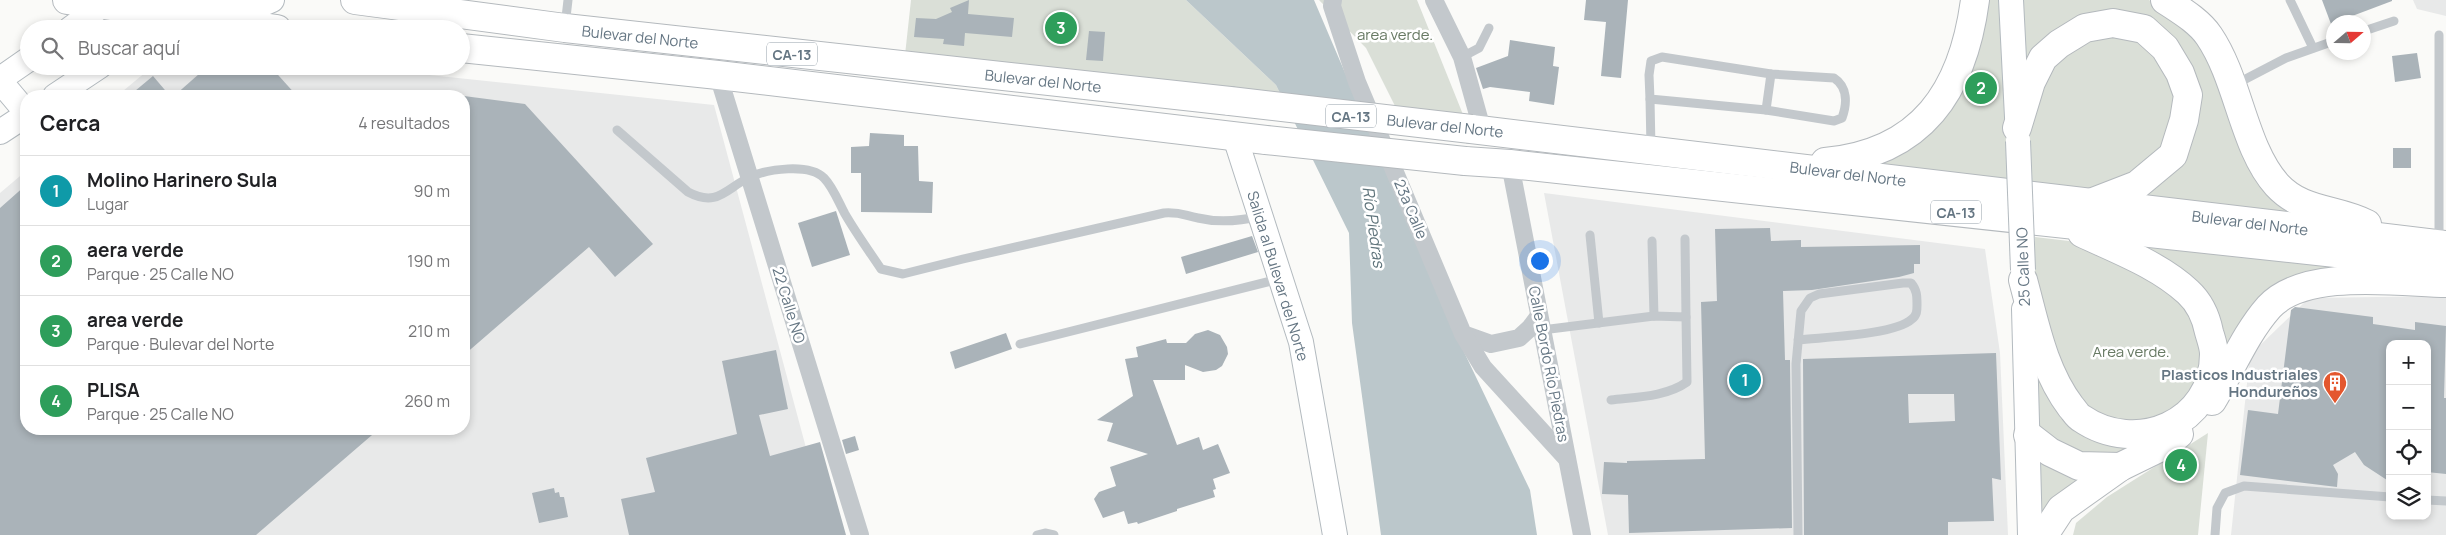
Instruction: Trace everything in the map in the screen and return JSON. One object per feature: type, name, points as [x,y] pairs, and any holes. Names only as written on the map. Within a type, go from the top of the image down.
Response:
[{"type":"highway","points":[[67,0],[110,2],[195,20]]},
{"type":"highway","name":"Bulevar del Norte","points":[[355,0],[565,28],[1476,129],[2400,240],[2444,251]]},
{"type":"highway","points":[[1784,166],[1847,160],[1878,151],[1902,139],[1942,101],[1957,74],[1971,29],[1974,0]]},
{"type":"highway","points":[[2165,0],[2188,16],[2209,35],[2233,85],[2256,151],[2277,185],[2303,205],[2361,221],[2400,240]]},
{"type":"highway","points":[[2017,135],[2031,82],[2043,58],[2059,44],[2085,28],[2114,23],[2144,29],[2165,48],[2180,73],[2188,95],[2184,120],[2172,155],[2137,185],[2090,204]]},
{"type":"highway","name":"Bulevar del Norte","points":[[470,49],[718,75],[1235,137],[1510,164],[2061,224],[2444,251]]},
{"type":"highway","points":[[2023,275],[2042,353],[2058,390],[2080,418],[2108,430],[2142,435],[2166,429],[2190,412],[2208,386],[2214,354],[2205,316],[2189,293],[2167,276],[2135,257],[2061,224]]},
{"type":"highway","points":[[2044,535],[2061,509],[2120,466],[2165,445],[2205,413],[2248,335],[2270,306],[2292,290],[2330,280],[2446,283]]},
{"type":"highway","points":[[2028,435],[2050,452],[2079,466],[2120,466]]},
{"type":"street","points":[[179,0],[256,7],[272,0]]},
{"type":"street","name":"23a Calle","points":[[1333,0],[1332,6],[1357,82],[1463,334],[1483,367],[1568,459]]},
{"type":"street","points":[[1434,0],[1462,58],[1476,129]]},
{"type":"street","name":"25 Calle NO","points":[[2011,0],[2023,275],[2030,535]]},
{"type":"street","points":[[83,20],[110,2]]},
{"type":"street","points":[[20,65],[0,80],[20,106]]},
{"type":"street","points":[[63,90],[86,75]]},
{"type":"street","name":"22 Calle NO","points":[[718,75],[860,535]]},
{"type":"street","points":[[0,132],[20,118]]},
{"type":"street","name":"Salida al Bulevar del Norte","points":[[1235,137],[1301,342],[1335,535]]},
{"type":"street","name":"Calle Bordo Río Piedras","points":[[1510,164],[1582,535]]},
{"type":"street","points":[[1463,334],[1491,344],[1519,338],[1530,328],[1540,323]]},
{"type":"lane","points":[[565,28],[568,0]]},
{"type":"lane","points":[[2290,0],[2313,48]]},
{"type":"lane","points":[[2371,29],[2394,21]]},
{"type":"lane","points":[[1462,58],[1479,48],[1488,28]]},
{"type":"lane","points":[[2439,35],[2444,251]]},
{"type":"lane","points":[[2233,85],[2286,58],[2326,44]]},
{"type":"lane","points":[[1650,99],[1766,110],[1834,121],[1842,118],[1846,90],[1842,83],[1834,78],[1771,74],[1662,57],[1651,61],[1649,75],[1652,151]]},
{"type":"lane","points":[[1766,110],[1771,74]]},
{"type":"lane","points":[[617,130],[688,192],[700,198],[723,196],[750,177],[780,169],[806,169],[824,177],[853,229],[881,269],[903,274],[971,256],[1164,213],[1180,212],[1197,218],[1224,221],[1261,216]]},
{"type":"lane","points":[[1590,235],[1599,323]]},
{"type":"lane","points":[[1611,400],[1660,393],[1678,388],[1686,382],[1685,239]]},
{"type":"lane","points":[[1652,241],[1654,316]]},
{"type":"lane","points":[[1020,344],[1281,278]]},
{"type":"lane","points":[[1798,340],[1874,332],[1903,325],[1914,317],[1917,312],[1915,288],[1911,283],[1904,283],[1833,292],[1810,298],[1801,311],[1798,340],[1798,535]]},
{"type":"lane","points":[[1540,323],[1599,323],[1654,316],[1686,318]]},
{"type":"lane","points":[[2215,535],[2217,508],[2226,493],[2244,486],[2386,497]]},
{"type":"lane","points":[[2431,500],[2446,501]]},
{"type":"lane","points":[[1037,535],[1045,533],[1054,535]]},
{"type":"shaded area","points":[[2413,0],[2446,0],[2446,16],[2417,9]]},
{"type":"shaded area","points":[[142,75],[429,75],[714,105],[805,444],[834,535],[0,535],[0,193],[20,176],[20,435],[470,435],[470,90],[124,90]]},
{"type":"shaded area","points":[[1544,193],[1985,249],[2000,353],[2008,535],[1608,535]]},
{"type":"shaded area","points":[[2446,296],[2446,535],[2231,535],[2250,355],[2309,298]]},
{"type":"green space","points":[[911,0],[1186,0],[1276,85],[1284,101],[905,55]]},
{"type":"green space","name":"area verde.","points":[[1319,0],[1417,0],[1466,122],[1398,112],[1366,48]]},
{"type":"green space","points":[[1982,0],[1998,0],[2008,180],[1869,162],[1903,148]]},
{"type":"green space","points":[[2023,0],[2149,0],[2182,22],[2207,46],[2250,157],[2339,221],[2130,196],[2140,192],[2195,90],[2110,16],[2026,73]]},
{"type":"green space","points":[[2139,35],[2159,54],[2178,92],[2165,149],[2140,173],[2096,193],[2031,183],[2029,113],[2050,62],[2086,36]]},
{"type":"green space","name":"Area verde.","points":[[2035,237],[2069,241],[2130,265],[2163,283],[2199,319],[2202,381],[2167,419],[2106,422],[2073,395],[2035,295]]},
{"type":"green space","points":[[2121,245],[2430,275],[2286,285],[2222,374],[2211,309]]},
{"type":"green space","points":[[2036,355],[2052,394],[2140,442],[2120,458],[2081,459],[2038,434]]},
{"type":"green space","points":[[2208,433],[2198,535],[2073,535],[2076,523],[2107,497]]},
{"type":"green space","points":[[2039,453],[2100,473],[2040,525]]},
{"type":"water","name":"Río Piedras","points":[[1186,0],[1314,0],[1465,354],[1530,490],[1537,535],[1381,535],[1352,323],[1349,233],[1276,85]]},
{"type":"building","points":[[969,0],[968,14],[1014,18],[1012,37],[965,33],[964,46],[943,44],[944,39],[914,37],[916,18],[936,19],[952,12],[950,8]]},
{"type":"building","points":[[1586,0],[1628,0],[1621,78],[1601,76],[1606,22],[1584,20]]},
{"type":"building","points":[[2322,0],[2392,0],[2355,15],[2328,15]]},
{"type":"building","points":[[1089,31],[1105,32],[1103,61],[1086,60]]},
{"type":"building","points":[[1510,40],[1555,47],[1553,66],[1559,67],[1554,105],[1529,101],[1530,92],[1490,87],[1483,89],[1476,68],[1508,56]]},
{"type":"building","points":[[2417,53],[2421,78],[2395,82],[2392,56]]},
{"type":"building","points":[[198,75],[278,75],[292,90],[181,90]]},
{"type":"building","points":[[153,76],[165,90],[136,90]]},
{"type":"building","points":[[470,97],[525,104],[653,244],[615,277],[589,247],[470,350]]},
{"type":"building","points":[[870,133],[904,135],[904,146],[918,146],[919,181],[933,182],[932,213],[861,212],[861,173],[851,173],[851,147],[869,146]]},
{"type":"building","points":[[2393,148],[2411,148],[2411,168],[2393,168]]},
{"type":"building","points":[[20,190],[20,435],[372,435],[256,535],[0,535],[0,208]]},
{"type":"building","points":[[836,211],[850,255],[812,267],[798,223]]},
{"type":"building","points":[[1770,228],[1771,241],[1801,240],[1801,247],[1920,245],[1920,264],[1914,264],[1914,273],[1899,277],[1812,290],[1783,291],[1785,360],[1790,360],[1792,528],[1629,533],[1628,495],[1602,494],[1604,462],[1627,463],[1627,461],[1705,459],[1701,302],[1717,301],[1715,229]]},
{"type":"building","points":[[1252,236],[1258,252],[1186,274],[1181,257]]},
{"type":"building","name":"Plasticos Industriales Hondureños","points":[[2295,307],[2373,317],[2373,324],[2415,330],[2415,322],[2446,326],[2444,398],[2446,398],[2446,474],[2431,472],[2431,340],[2386,340],[2386,479],[2364,465],[2355,452],[2333,465],[2338,474],[2337,487],[2240,475],[2248,410],[2278,414],[2291,310]]},
{"type":"building","points":[[1208,330],[1220,335],[1227,347],[1228,354],[1222,366],[1216,370],[1203,372],[1185,365],[1185,380],[1153,380],[1177,445],[1199,437],[1203,450],[1218,444],[1230,473],[1213,479],[1216,489],[1213,490],[1215,497],[1177,509],[1177,511],[1138,524],[1137,522],[1128,524],[1124,511],[1103,518],[1094,499],[1099,492],[1116,486],[1110,467],[1148,454],[1107,441],[1113,423],[1097,420],[1133,396],[1125,359],[1138,357],[1136,347],[1166,339],[1167,343],[1186,343],[1195,334]]},
{"type":"building","points":[[1006,333],[1012,349],[955,369],[950,352]]},
{"type":"building","points":[[776,350],[788,409],[759,415],[770,456],[820,442],[846,535],[629,535],[621,499],[655,492],[646,458],[737,434],[722,361]]},
{"type":"building","points":[[1996,353],[2001,480],[1992,478],[1994,521],[1948,522],[1948,535],[1804,535],[1803,359]],"holes":[[[1908,394],[1954,394],[1955,421],[1909,423]]]},
{"type":"building","points":[[855,436],[859,450],[846,454],[842,440]]},
{"type":"building","points":[[554,488],[555,493],[559,492],[560,497],[564,497],[568,517],[539,523],[532,493]]},
{"type":"place","name":"area verde","points":[[1061,28]]},
{"type":"place","name":"aera verde","points":[[1981,88]]},
{"type":"place","name":"Molino Harinero Sula","points":[[1745,380]]},
{"type":"place","name":"Plasticos Industriales Hondureños","points":[[2335,404]]},
{"type":"place","name":"PLISA","points":[[2181,465]]}]
